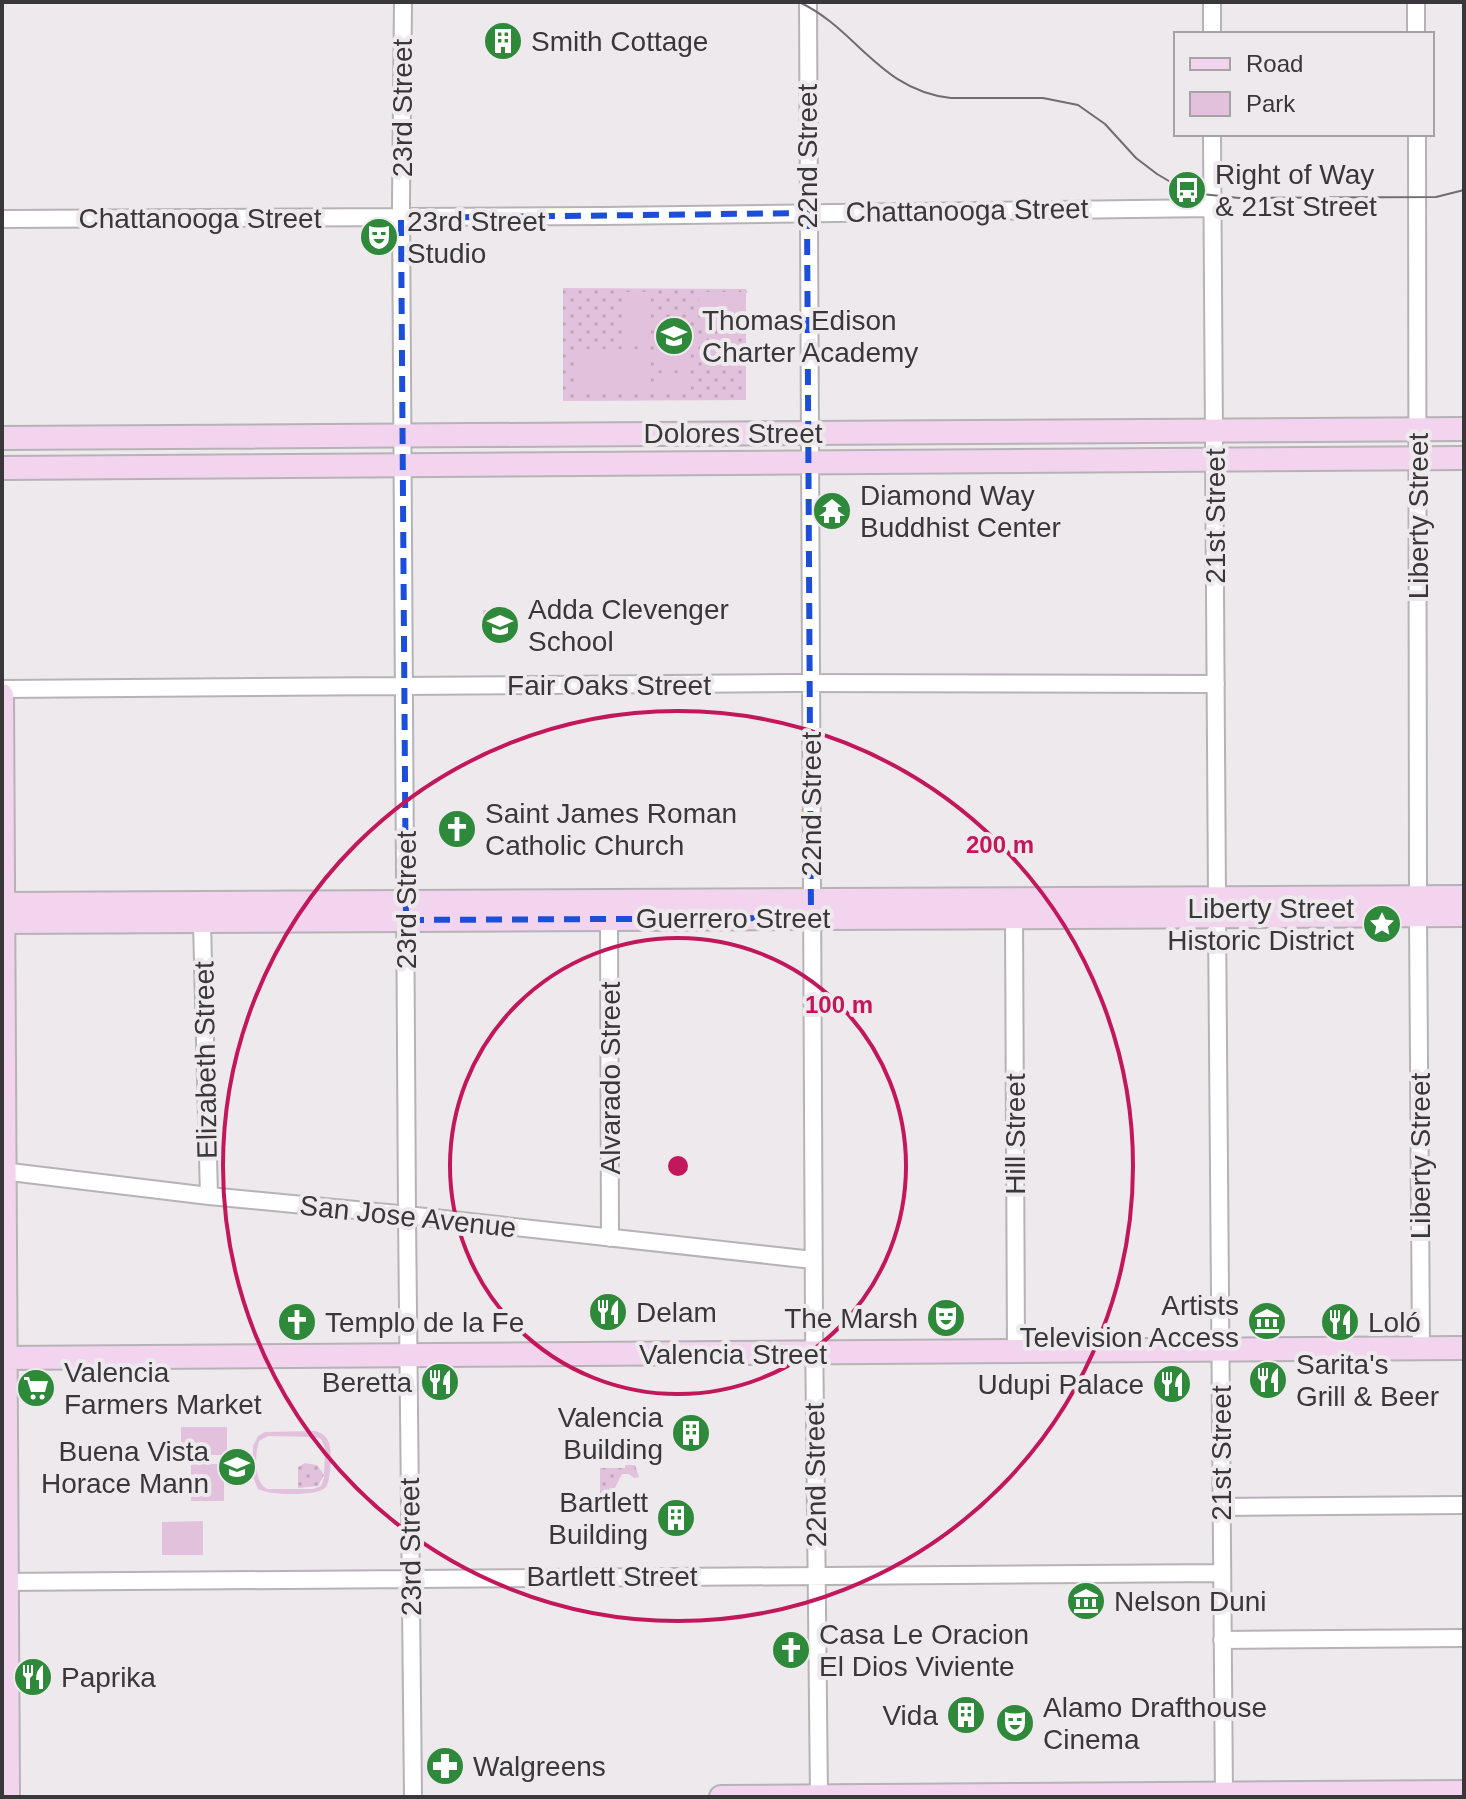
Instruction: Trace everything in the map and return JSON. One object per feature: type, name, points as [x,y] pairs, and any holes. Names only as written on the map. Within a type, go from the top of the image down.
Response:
[{"type":"main road","name":"Dolores Street","points":[[2,438],[1464,429]]},
{"type":"main road","points":[[1012,431],[1013,461]]},
{"type":"main road","name":"Dolores Street","points":[[2,468],[1464,458]]},
{"type":"main road","points":[[2,692],[5,1687],[8,1797]]},
{"type":"main road","name":"Guerrero Street","points":[[1418,907],[1464,897]]},
{"type":"main road","name":"Guerrero Street","points":[[2,904],[609,919],[811,909],[1014,916],[1217,908]]},
{"type":"main road","name":"Guerrero Street","points":[[2,922],[202,923],[406,912],[811,909],[1418,907],[1464,915]]},
{"type":"main road","name":"Valencia Street","points":[[4,1358],[1464,1348]]},
{"type":"main road","points":[[721,1797],[1464,1792]]},
{"type":"street","name":"23rd Street","points":[[403,2],[401,218],[413,1797]]},
{"type":"street","name":"22nd Street","points":[[808,2],[813,1260],[819,1797]]},
{"type":"street","points":[[1212,2],[1212,32]]},
{"type":"street","points":[[1416,2],[1416,32]]},
{"type":"street","name":"21st Street","points":[[1212,136],[1224,1795]]},
{"type":"street","name":"Liberty Street","points":[[1417,136],[1421,1349]]},
{"type":"street","name":"Chattanooga Street","points":[[2,219],[401,218],[1213,208]]},
{"type":"street","name":"Fair Oaks Street","points":[[2,692],[404,686],[1216,684]]},
{"type":"street","name":"Hill Street","points":[[1014,916],[1016,1352]]},
{"type":"street","name":"Alvarado Street","points":[[609,919],[610,1238]]},
{"type":"street","name":"Elizabeth Street","points":[[202,923],[209,1196]]},
{"type":"street","name":"San Jose Avenue","points":[[3,1171],[813,1260]]},
{"type":"street","points":[[1221,1507],[1464,1505]]},
{"type":"street","name":"Bartlett Street","points":[[5,1582],[1221,1573]]},
{"type":"street","points":[[1222,1640],[1464,1638]]},
{"type":"highlighted area","points":[[807,213],[811,918],[406,920],[401,218]]},
{"type":"green space","points":[[563,288],[746,289],[746,400],[563,401]]},
{"type":"green space","points":[[743,289],[748,291],[745,296],[745,339],[727,334],[712,324],[702,310],[697,292],[741,292]]},
{"type":"green space","points":[[626,292],[651,292],[651,342],[626,342]]},
{"type":"green space","points":[[576,349],[651,349],[651,390],[576,391]]},
{"type":"green space","points":[[656,352],[691,352],[691,370],[656,370]]},
{"type":"green space","points":[[656,373],[691,373],[691,390],[656,390]]},
{"type":"green space","points":[[483,610],[513,610],[513,636],[483,637]]},
{"type":"green space","points":[[181,1427],[227,1427],[227,1455],[181,1455]]},
{"type":"green space","points":[[315,1431],[324,1435],[330,1453],[326,1487],[293,1494],[258,1489],[253,1477],[253,1446],[258,1436],[265,1432]],"holes":[[[268,1436],[321,1439],[325,1448],[321,1486],[313,1489],[267,1489],[262,1485],[256,1467],[259,1441]]]},
{"type":"green space","points":[[305,1463],[317,1465],[324,1475],[318,1486],[298,1488],[298,1467]]},
{"type":"green space","points":[[191,1464],[224,1464],[224,1501],[191,1501]]},
{"type":"green space","points":[[625,1465],[635,1465],[639,1477],[622,1474],[613,1492],[600,1495],[600,1468],[625,1468]]},
{"type":"green space","points":[[203,1521],[203,1555],[162,1555],[162,1522]]},
{"type":"tram line","points":[[799,2],[837,27],[905,83],[926,93],[951,98],[1043,98],[1078,105],[1105,124],[1136,158],[1157,174],[1179,187],[1202,194],[1239,198],[1436,197],[1464,190]]},
{"type":"place","name":"Smith Cottage","points":[[503,41]]},
{"type":"place","name":"Right of Way & 21st Street","points":[[1187,190]]},
{"type":"place","name":"23rd Street Studio","points":[[379,237]]},
{"type":"place","name":"Thomas Edison Charter Academy","points":[[674,336]]},
{"type":"place","name":"Diamond Way Buddhist Center","points":[[832,511]]},
{"type":"place","name":"Adda Clevenger School","points":[[500,625]]},
{"type":"place","name":"Saint James Roman Catholic Church","points":[[457,829]]},
{"type":"place","name":"Liberty Street Historic District","points":[[1382,924]]},
{"type":"place","name":"Delam","points":[[608,1312]]},
{"type":"place","name":"The Marsh","points":[[946,1318]]},
{"type":"place","name":"Artists Television Access","points":[[1267,1321]]},
{"type":"place","name":"Templo de la Fe","points":[[297,1322]]},
{"type":"place","name":"Loló","points":[[1340,1322]]},
{"type":"place","name":"Sarita's Grill & Beer","points":[[1268,1380]]},
{"type":"place","name":"Beretta","points":[[440,1382]]},
{"type":"place","name":"Udupi Palace","points":[[1172,1384]]},
{"type":"place","name":"Valencia Farmers Market","points":[[36,1388]]},
{"type":"place","name":"Valencia Building","points":[[691,1433]]},
{"type":"place","name":"Buena Vista Horace Mann","points":[[237,1467]]},
{"type":"place","name":"Bartlett Building","points":[[676,1518]]},
{"type":"place","name":"Nelson Duni","points":[[1086,1601]]},
{"type":"place","name":"Casa Le Oracion El Dios Viviente","points":[[791,1650]]},
{"type":"place","name":"Paprika","points":[[33,1677]]},
{"type":"place","name":"Vida","points":[[966,1715]]},
{"type":"place","name":"Alamo Drafthouse Cinema","points":[[1015,1723]]},
{"type":"place","name":"Walgreens","points":[[445,1766]]}]
